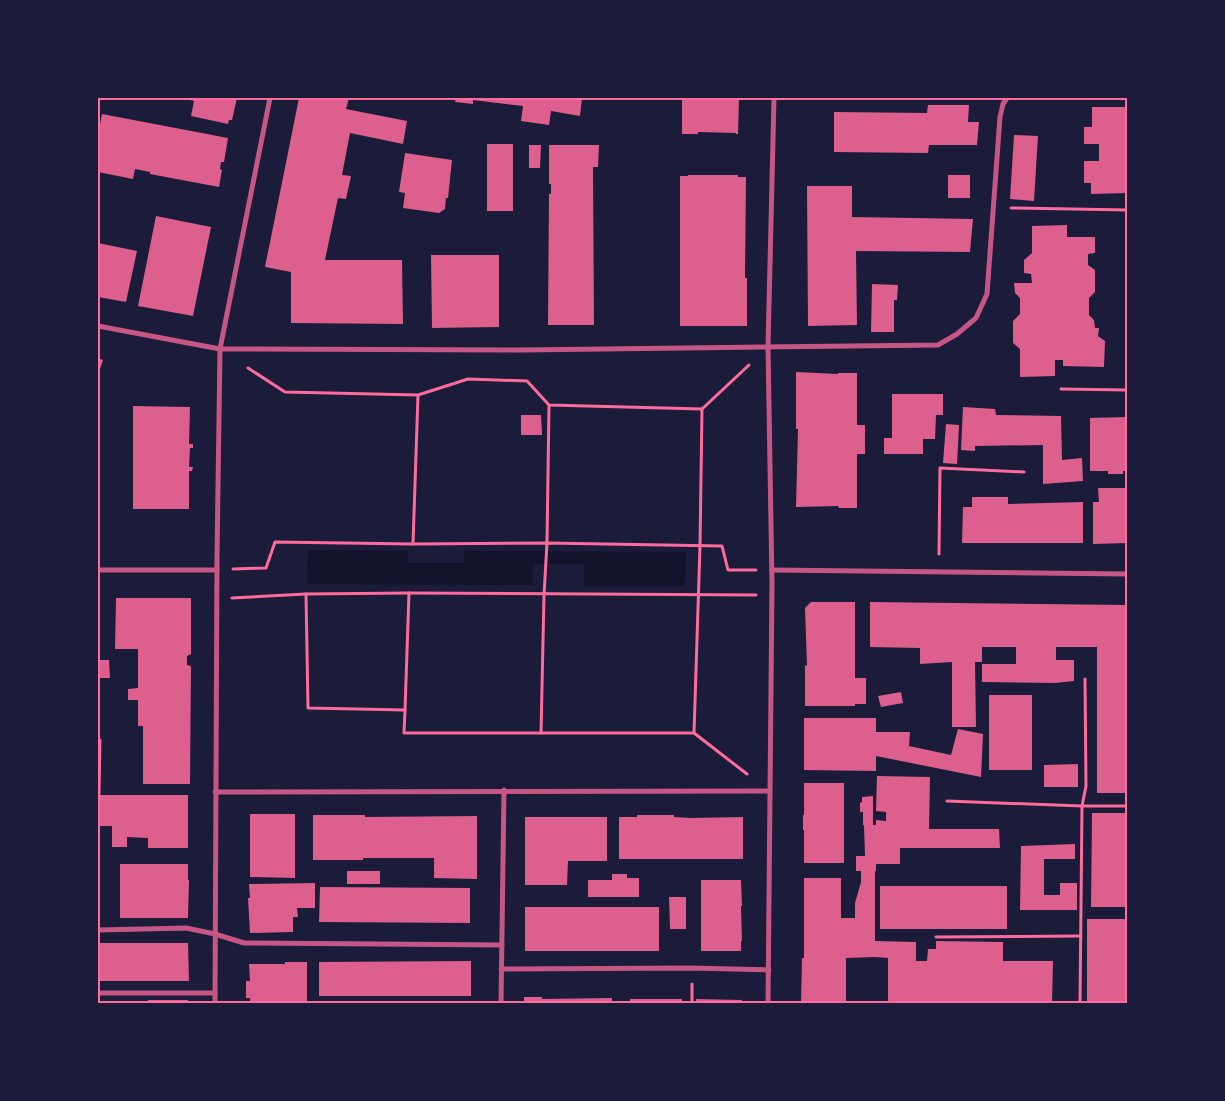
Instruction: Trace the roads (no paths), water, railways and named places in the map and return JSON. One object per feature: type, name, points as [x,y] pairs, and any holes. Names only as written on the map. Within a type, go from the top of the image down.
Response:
[{"type":"street","points":[[215,1004],[215,792],[220,349],[270,98]]},
{"type":"street","points":[[768,1004],[772,570],[768,347],[774,98]]},
{"type":"street","points":[[98,326],[220,349],[447,350],[938,345],[957,334],[976,318],[987,294],[1000,117],[1003,104],[1008,98]]},
{"type":"street","points":[[98,570],[217,570]]},
{"type":"street","points":[[772,570],[1128,574]]},
{"type":"street","points":[[501,1004],[504,790]]},
{"type":"street","points":[[215,792],[769,791]]},
{"type":"street","points":[[98,930],[186,928],[244,943],[502,946]]},
{"type":"street","points":[[501,969],[691,968],[769,970]]},
{"type":"street","points":[[98,994],[216,992]]}]
